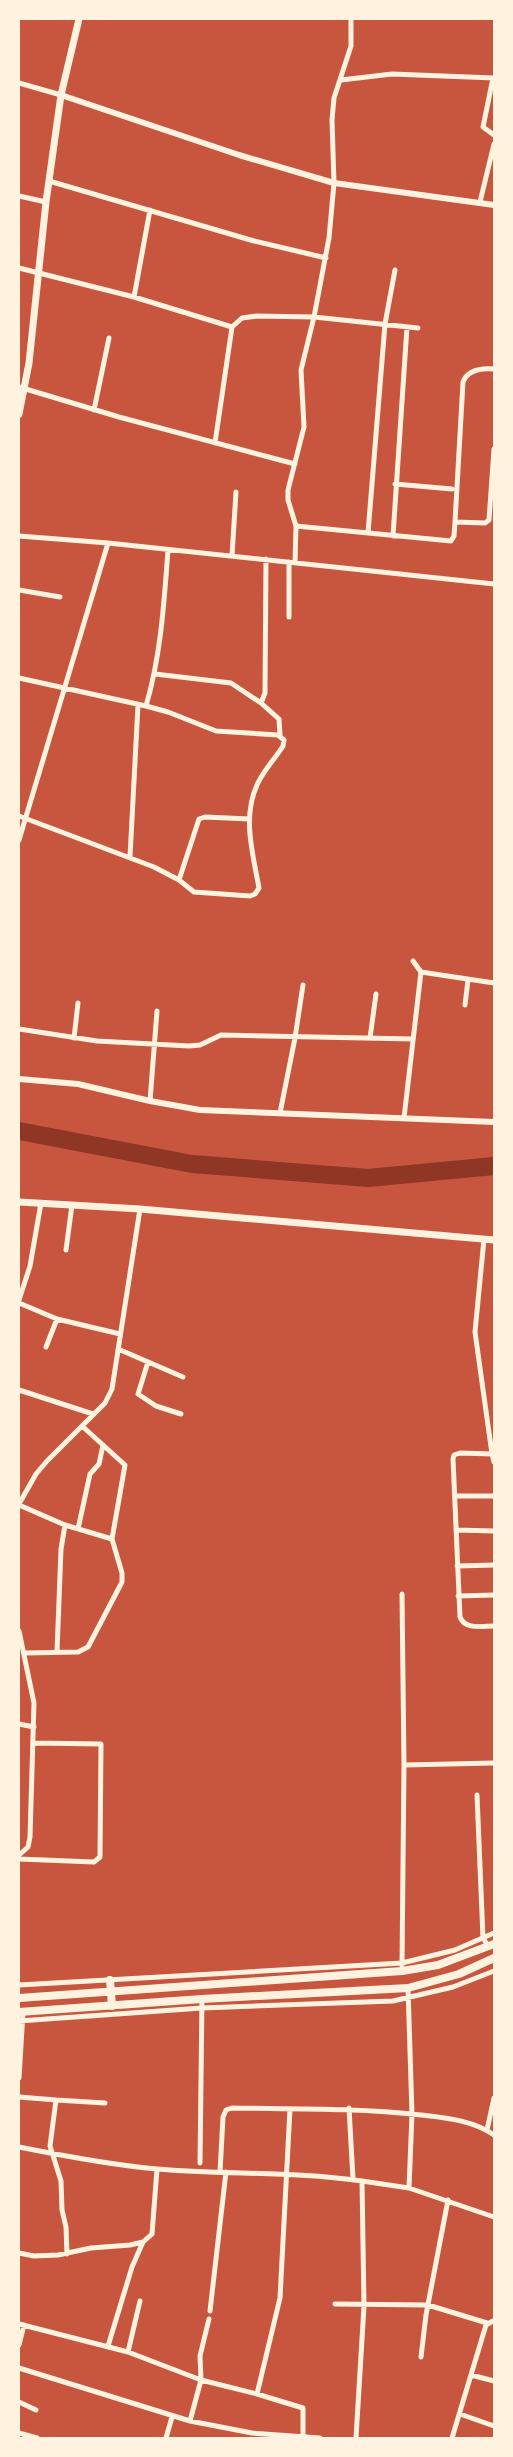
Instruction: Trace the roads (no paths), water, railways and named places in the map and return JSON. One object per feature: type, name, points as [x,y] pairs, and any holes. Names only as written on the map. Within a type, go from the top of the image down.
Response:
[{"type":"main road","points":[[19,414],[61,95],[79,19]]},
{"type":"main road","points":[[19,1202],[140,1209],[494,1240]]},
{"type":"main road","points":[[19,1998],[195,1986],[438,1965],[491,1945]]},
{"type":"main road","points":[[21,2012],[115,2008],[202,1999],[408,1988],[459,1974],[494,1958]]},
{"type":"main road","points":[[110,1980],[115,2008]]},
{"type":"street","points":[[295,562],[296,526],[288,500],[305,415],[300,386],[301,370],[326,258],[334,184],[332,120],[334,98],[351,46],[351,19]]},
{"type":"street","points":[[341,80],[392,74],[494,78],[483,127],[494,135]]},
{"type":"street","points":[[19,82],[334,184],[494,205]]},
{"type":"street","points":[[480,202],[494,144]]},
{"type":"street","points":[[49,181],[254,241],[326,258]]},
{"type":"street","points":[[19,196],[46,202]]},
{"type":"street","points":[[134,297],[150,210]]},
{"type":"street","points":[[19,268],[134,297],[231,327]]},
{"type":"street","points":[[368,533],[385,324],[395,270]]},
{"type":"street","points":[[215,442],[231,327],[242,318],[249,316],[314,317],[418,328]]},
{"type":"street","points":[[393,536],[407,327]]},
{"type":"street","points":[[94,410],[109,338]]},
{"type":"street","points":[[296,526],[451,541],[454,536],[463,382],[466,376],[474,370],[494,369]]},
{"type":"street","points":[[22,388],[94,410],[295,464]]},
{"type":"street","points":[[455,522],[486,523],[489,520],[494,449]]},
{"type":"street","points":[[395,484],[452,489]]},
{"type":"street","points":[[232,556],[236,492]]},
{"type":"street","points":[[19,536],[108,543],[494,584]]},
{"type":"street","points":[[19,840],[108,543]]},
{"type":"street","points":[[146,706],[155,674],[162,623],[168,550]]},
{"type":"street","points":[[261,703],[265,694],[266,559]]},
{"type":"street","points":[[289,562],[289,617]]},
{"type":"street","points":[[19,590],[60,597]]},
{"type":"street","points":[[19,816],[154,866],[179,880],[194,892],[243,896],[255,894],[259,888],[248,819],[257,785],[284,744],[284,740],[280,735],[279,719],[261,703],[231,683],[155,674]]},
{"type":"street","points":[[19,678],[168,712],[216,732],[280,735]]},
{"type":"street","points":[[130,857],[138,704]]},
{"type":"street","points":[[179,880],[199,819],[205,817],[248,819]]},
{"type":"street","points":[[404,1118],[421,972],[413,961]]},
{"type":"street","points":[[421,972],[494,983]]},
{"type":"street","points":[[464,1005],[468,980]]},
{"type":"street","points":[[280,1113],[296,1038],[303,984]]},
{"type":"street","points":[[370,1038],[376,994]]},
{"type":"street","points":[[74,1038],[78,1003]]},
{"type":"street","points":[[150,1101],[157,1011]]},
{"type":"street","points":[[19,1029],[74,1038],[200,1046],[221,1035],[296,1038],[413,1038]]},
{"type":"street","points":[[19,1079],[78,1084],[150,1101],[200,1110],[494,1122]]},
{"type":"street","points":[[42,1203],[30,1266],[19,1301],[57,1319],[120,1334]]},
{"type":"street","points":[[66,1250],[72,1205]]},
{"type":"street","points":[[112,1539],[65,1525],[19,1504],[36,1474],[104,1403],[112,1389],[120,1334],[130,1286],[140,1209]]},
{"type":"street","points":[[484,1239],[475,1332],[494,1462]]},
{"type":"street","points":[[46,1347],[57,1319]]},
{"type":"street","points":[[118,1349],[183,1377]]},
{"type":"street","points":[[148,1362],[138,1394],[156,1406],[181,1414]]},
{"type":"street","points":[[19,1390],[93,1414]]},
{"type":"street","points":[[24,1653],[78,1652],[88,1647],[120,1589],[122,1573],[112,1539],[125,1465],[82,1426]]},
{"type":"street","points":[[78,1529],[90,1474],[99,1464],[103,1445]]},
{"type":"street","points":[[492,1454],[460,1453],[454,1455],[460,1616],[464,1625],[494,1626]]},
{"type":"street","points":[[455,1496],[494,1496]]},
{"type":"street","points":[[57,1652],[61,1549],[65,1525]]},
{"type":"street","points":[[456,1530],[494,1531]]},
{"type":"street","points":[[457,1566],[494,1565]]},
{"type":"street","points":[[402,1594],[404,1766],[402,1967]]},
{"type":"street","points":[[458,1596],[494,1596]]},
{"type":"street","points":[[19,1634],[34,1703],[30,1837],[28,1847],[19,1857]]},
{"type":"street","points":[[19,1724],[34,1727]]},
{"type":"street","points":[[19,1857],[94,1862],[100,1857],[101,1744],[34,1743]]},
{"type":"street","points":[[404,1766],[494,1763]]},
{"type":"street","points":[[477,1795],[484,1938],[491,1945]]},
{"type":"street","points":[[19,1985],[195,1975],[402,1967],[494,1933]]},
{"type":"street","points":[[21,2020],[115,2008],[202,2008],[408,1999],[454,1987],[494,1971]]},
{"type":"street","points":[[195,1975],[195,1986]]},
{"type":"street","points":[[408,1988],[412,2114],[409,2188]]},
{"type":"street","points":[[200,2163],[202,1999]]},
{"type":"street","points":[[19,2078],[21,2012]]},
{"type":"street","points":[[19,2097],[105,2103]]},
{"type":"street","points":[[487,2130],[494,2098]]},
{"type":"street","points":[[56,2100],[50,2140],[51,2154],[61,2181],[67,2254]]},
{"type":"street","points":[[210,2311],[223,2172],[223,2117],[226,2110],[232,2108],[349,2108],[452,2119],[487,2130],[494,2135]]},
{"type":"street","points":[[349,2108],[353,2179]]},
{"type":"street","points":[[257,2394],[280,2298],[290,2109]]},
{"type":"street","points":[[19,2147],[51,2154],[157,2169],[286,2174],[362,2180],[409,2188],[494,2217]]},
{"type":"street","points":[[108,2346],[132,2267],[143,2242],[152,2234],[157,2169]]},
{"type":"street","points":[[356,2438],[364,2306],[362,2180]]},
{"type":"street","points":[[421,2357],[428,2304],[448,2200]]},
{"type":"street","points":[[19,2254],[34,2256],[67,2254],[91,2248],[143,2242]]},
{"type":"street","points":[[128,2352],[140,2301]]},
{"type":"street","points":[[335,2304],[364,2306],[428,2304],[487,2323],[493,2321]]},
{"type":"street","points":[[190,2421],[201,2380],[200,2356],[209,2319]]},
{"type":"street","points":[[452,2438],[487,2323]]},
{"type":"street","points":[[19,2345],[22,2324],[108,2346],[201,2380],[303,2408],[301,2437]]},
{"type":"street","points":[[19,2368],[172,2417],[252,2433],[320,2438]]},
{"type":"street","points":[[471,2375],[494,2381]]},
{"type":"street","points":[[19,2402],[36,2410]]},
{"type":"street","points":[[460,2414],[494,2426]]},
{"type":"street","points":[[166,2438],[172,2417]]},
{"type":"street","points":[[19,2433],[36,2438]]},
{"type":"waterway","points":[[19,1131],[192,1164],[368,1178],[494,1166]]}]
